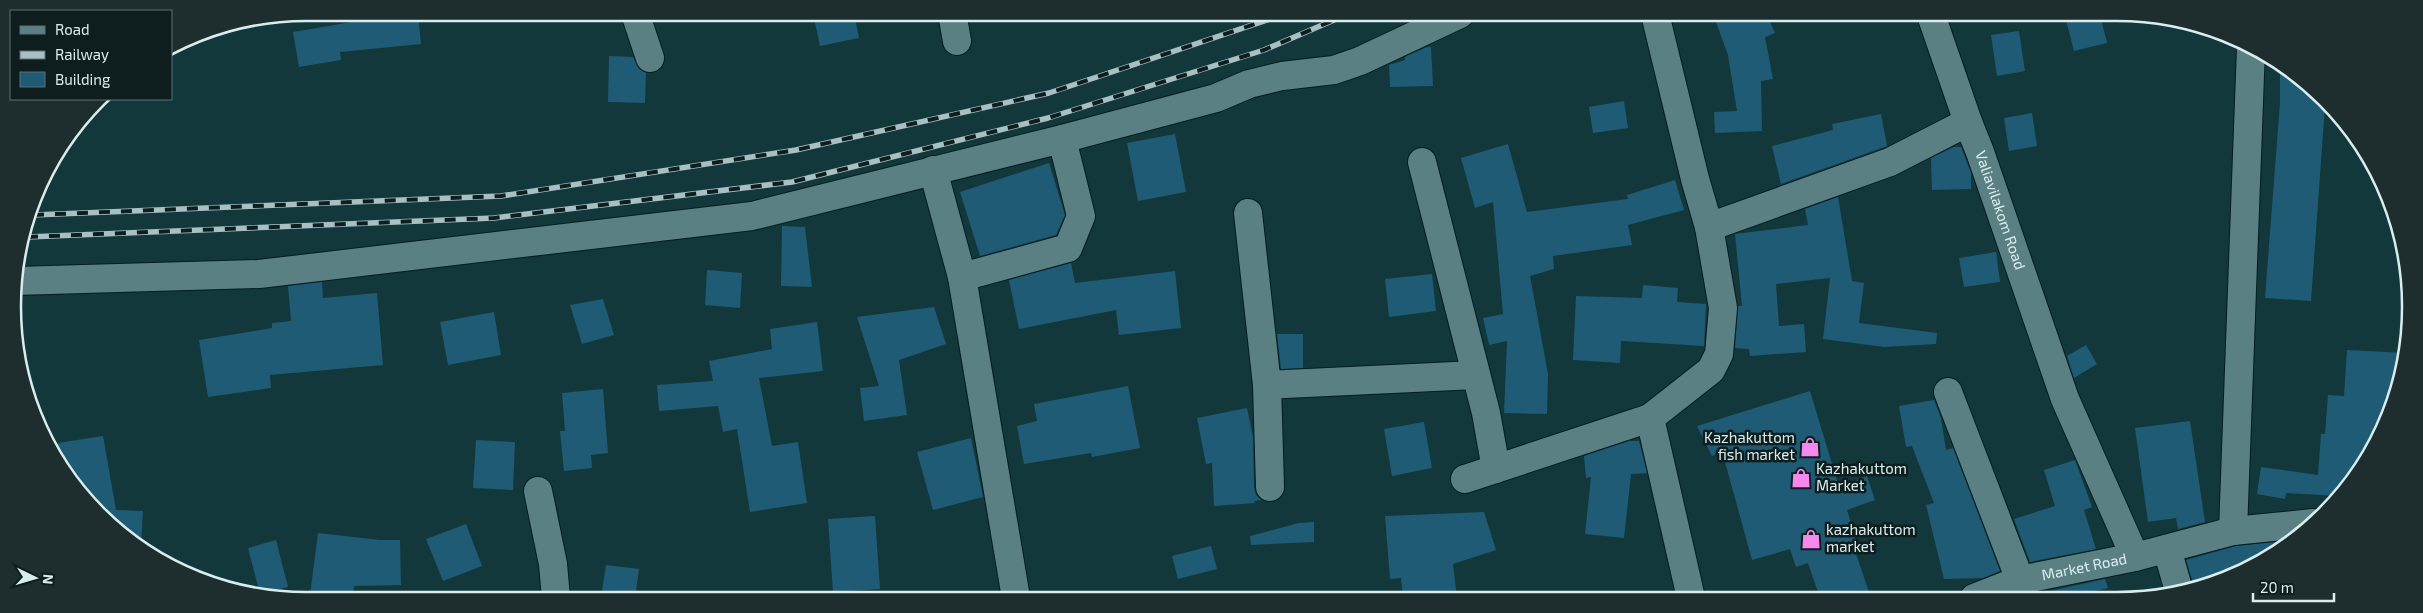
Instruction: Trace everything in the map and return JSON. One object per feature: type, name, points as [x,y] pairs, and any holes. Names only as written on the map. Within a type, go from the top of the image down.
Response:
[{"type":"street","points":[[638,21],[650,58]]},
{"type":"street","points":[[954,21],[958,41]]},
{"type":"street","points":[[23,281],[258,274],[742,217],[1062,139],[1216,98],[1250,84],[1282,76],[1334,70],[1360,61],[1445,21]]},
{"type":"street","points":[[1465,479],[1650,418],[1711,370],[1719,354],[1723,308],[1709,227],[1695,179],[1657,21]]},
{"type":"street","name":"Valiavilakom Road","points":[[1933,21],[2065,398],[2135,557]]},
{"type":"street","points":[[2233,531],[2251,55]]},
{"type":"street","points":[[1709,227],[1890,162],[1968,122]]},
{"type":"street","points":[[962,277],[1068,248],[1081,216],[1062,139]]},
{"type":"street","points":[[1422,162],[1486,413],[1496,469]]},
{"type":"street","points":[[933,170],[962,277],[1015,592]]},
{"type":"street","points":[[1248,213],[1267,385],[1270,487]]},
{"type":"street","points":[[1267,385],[1476,375]]},
{"type":"street","points":[[1948,392],[2020,580]]},
{"type":"street","points":[[1650,418],[1690,592]]},
{"type":"street","points":[[538,491],[553,564],[555,592]]},
{"type":"street","name":"Market Road","points":[[1989,592],[2020,580],[2135,557],[2233,531],[2301,524]]},
{"type":"street","points":[[2167,549],[2177,585]]},
{"type":"building","points":[[358,21],[419,21],[421,44],[340,52],[341,60],[299,67],[293,32]]},
{"type":"building","points":[[815,21],[856,21],[859,38],[820,46]]},
{"type":"building","points":[[1716,21],[1770,21],[1775,33],[1765,37],[1773,79],[1761,81],[1762,131],[1715,133],[1714,112],[1737,111],[1728,55]]},
{"type":"building","points":[[2066,21],[2102,21],[2107,43],[2074,51]]},
{"type":"building","points":[[2019,31],[2025,71],[1997,76],[1991,35]]},
{"type":"building","points":[[1431,47],[1433,86],[1390,87],[1389,65],[1405,60],[1405,57]]},
{"type":"building","points":[[609,56],[633,57],[639,69],[646,73],[645,103],[608,102]]},
{"type":"building","points":[[2280,73],[2305,92],[2325,112],[2311,301],[2265,298],[2280,103]]},
{"type":"building","points":[[1624,101],[1628,128],[1593,133],[1589,107]]},
{"type":"building","points":[[2032,113],[2037,146],[2009,151],[2004,118]]},
{"type":"building","points":[[1881,114],[1887,146],[1781,184],[1772,146],[1833,130],[1832,124]]},
{"type":"building","points":[[1175,134],[1186,192],[1138,201],[1127,143]]},
{"type":"building","points":[[1508,144],[1527,212],[1628,199],[1627,195],[1675,180],[1684,210],[1628,225],[1632,245],[1553,256],[1554,269],[1530,276],[1548,374],[1547,414],[1504,413],[1507,341],[1489,345],[1483,318],[1503,314],[1493,202],[1475,208],[1461,158]]},
{"type":"building","points":[[1954,147],[1961,147],[1971,173],[1971,189],[1932,190],[1931,158]]},
{"type":"building","points":[[1049,163],[1065,215],[1056,235],[980,256],[960,192]]},
{"type":"building","points":[[1838,197],[1852,281],[1864,283],[1859,323],[1937,333],[1936,344],[1884,347],[1823,339],[1830,278],[1776,284],[1779,326],[1804,324],[1806,352],[1750,356],[1749,349],[1735,348],[1738,306],[1742,306],[1735,234],[1808,225],[1805,209]]},
{"type":"building","points":[[782,226],[805,227],[812,287],[781,286]]},
{"type":"building","points":[[1996,252],[2000,282],[1964,287],[1959,258]]},
{"type":"building","points":[[1071,263],[1075,283],[1175,271],[1181,328],[1119,335],[1116,310],[1019,329],[1009,280]]},
{"type":"building","points":[[707,270],[742,273],[740,308],[705,305]]},
{"type":"building","points":[[1432,274],[1436,311],[1389,317],[1385,279]]},
{"type":"building","points":[[322,282],[323,298],[377,293],[383,365],[270,375],[271,388],[208,397],[199,340],[272,328],[272,323],[291,321],[288,286]]},
{"type":"building","points":[[1643,285],[1678,288],[1677,302],[1706,304],[1704,346],[1621,341],[1620,363],[1573,360],[1576,296],[1642,298]]},
{"type":"building","points":[[603,299],[614,335],[582,344],[570,305]]},
{"type":"building","points":[[934,307],[946,344],[899,360],[907,415],[864,421],[860,388],[879,386],[857,317]]},
{"type":"building","points":[[494,312],[501,355],[448,365],[440,322]]},
{"type":"building","points":[[817,322],[823,371],[759,378],[772,446],[798,442],[807,503],[750,512],[737,429],[723,432],[718,406],[659,411],[657,385],[713,381],[709,361],[772,349],[770,329]]},
{"type":"building","points":[[1277,334],[1303,334],[1303,368],[1281,369]]},
{"type":"building","points":[[2086,345],[2097,364],[2074,378],[2067,356]]},
{"type":"building","points":[[2347,350],[2398,353],[2392,380],[2380,416],[2364,449],[2331,495],[2286,493],[2285,499],[2257,494],[2261,467],[2318,475],[2321,434],[2325,434],[2328,395],[2344,396]]},
{"type":"building","points":[[1128,386],[1140,448],[1092,457],[1091,453],[1024,464],[1017,426],[1037,421],[1034,404]]},
{"type":"building","points":[[603,389],[608,453],[591,455],[592,468],[564,471],[560,431],[565,431],[562,393]]},
{"type":"building","points":[[1810,391],[1839,487],[1867,476],[1875,500],[1847,510],[1858,547],[1854,548],[1869,592],[1818,592],[1808,563],[1796,567],[1790,549],[1752,560],[1722,451],[1712,456],[1697,426]]},
{"type":"building","points":[[1934,400],[1941,418],[1946,450],[1953,448],[2000,571],[1983,578],[1944,579],[1926,505],[1934,503],[1912,446],[1906,447],[1899,406]]},
{"type":"building","points":[[1247,408],[1253,437],[1254,487],[1256,495],[1261,500],[1254,501],[1255,503],[1214,506],[1212,463],[1206,464],[1197,418]]},
{"type":"building","points":[[2190,421],[2205,522],[2178,529],[2176,518],[2148,522],[2135,428]]},
{"type":"building","points":[[1424,422],[1432,468],[1392,476],[1384,429]]},
{"type":"building","points":[[103,436],[116,510],[143,511],[141,539],[118,521],[92,495],[69,465],[59,449],[58,443]]},
{"type":"building","points":[[971,438],[983,497],[933,510],[917,452]]},
{"type":"building","points":[[476,440],[515,442],[513,490],[473,488]]},
{"type":"building","points":[[1629,441],[1639,441],[1647,473],[1631,474],[1624,538],[1585,534],[1591,477],[1586,478],[1584,456]]},
{"type":"building","points":[[2075,460],[2092,507],[2084,510],[2096,549],[2030,562],[2014,519],[2055,506],[2044,470]]},
{"type":"building","points":[[1484,512],[1496,550],[1453,564],[1456,592],[1402,592],[1401,578],[1390,579],[1385,516]]},
{"type":"building","points":[[875,516],[880,589],[833,592],[828,519]]},
{"type":"building","points":[[1314,522],[1314,542],[1251,545],[1250,536],[1299,523]]},
{"type":"building","points":[[466,524],[482,566],[443,581],[426,539]]},
{"type":"building","points":[[318,533],[380,540],[400,540],[401,585],[354,586],[354,592],[310,592]]},
{"type":"building","points":[[276,540],[288,587],[277,590],[258,587],[248,548]]},
{"type":"building","points":[[2278,542],[2259,554],[2226,570],[2193,581],[2186,560],[2236,546]]},
{"type":"building","points":[[1211,546],[1217,569],[1178,579],[1172,556]]},
{"type":"building","points":[[606,565],[639,569],[636,592],[602,592]]},
{"type":"building","points":[[2105,579],[2108,588],[2091,592],[2045,592]]},
{"type":"railway","points":[[36,215],[501,196],[796,150],[1049,93],[1264,21]]},
{"type":"railway","points":[[30,237],[494,218],[792,182],[1048,118],[1264,50],[1332,21]]},
{"type":"place","name":"Kazhakuttom fish market","points":[[1810,447]]},
{"type":"place","name":"Kazhakuttom Market","points":[[1801,478]]},
{"type":"place","name":"kazhakuttom market","points":[[1811,539]]}]
